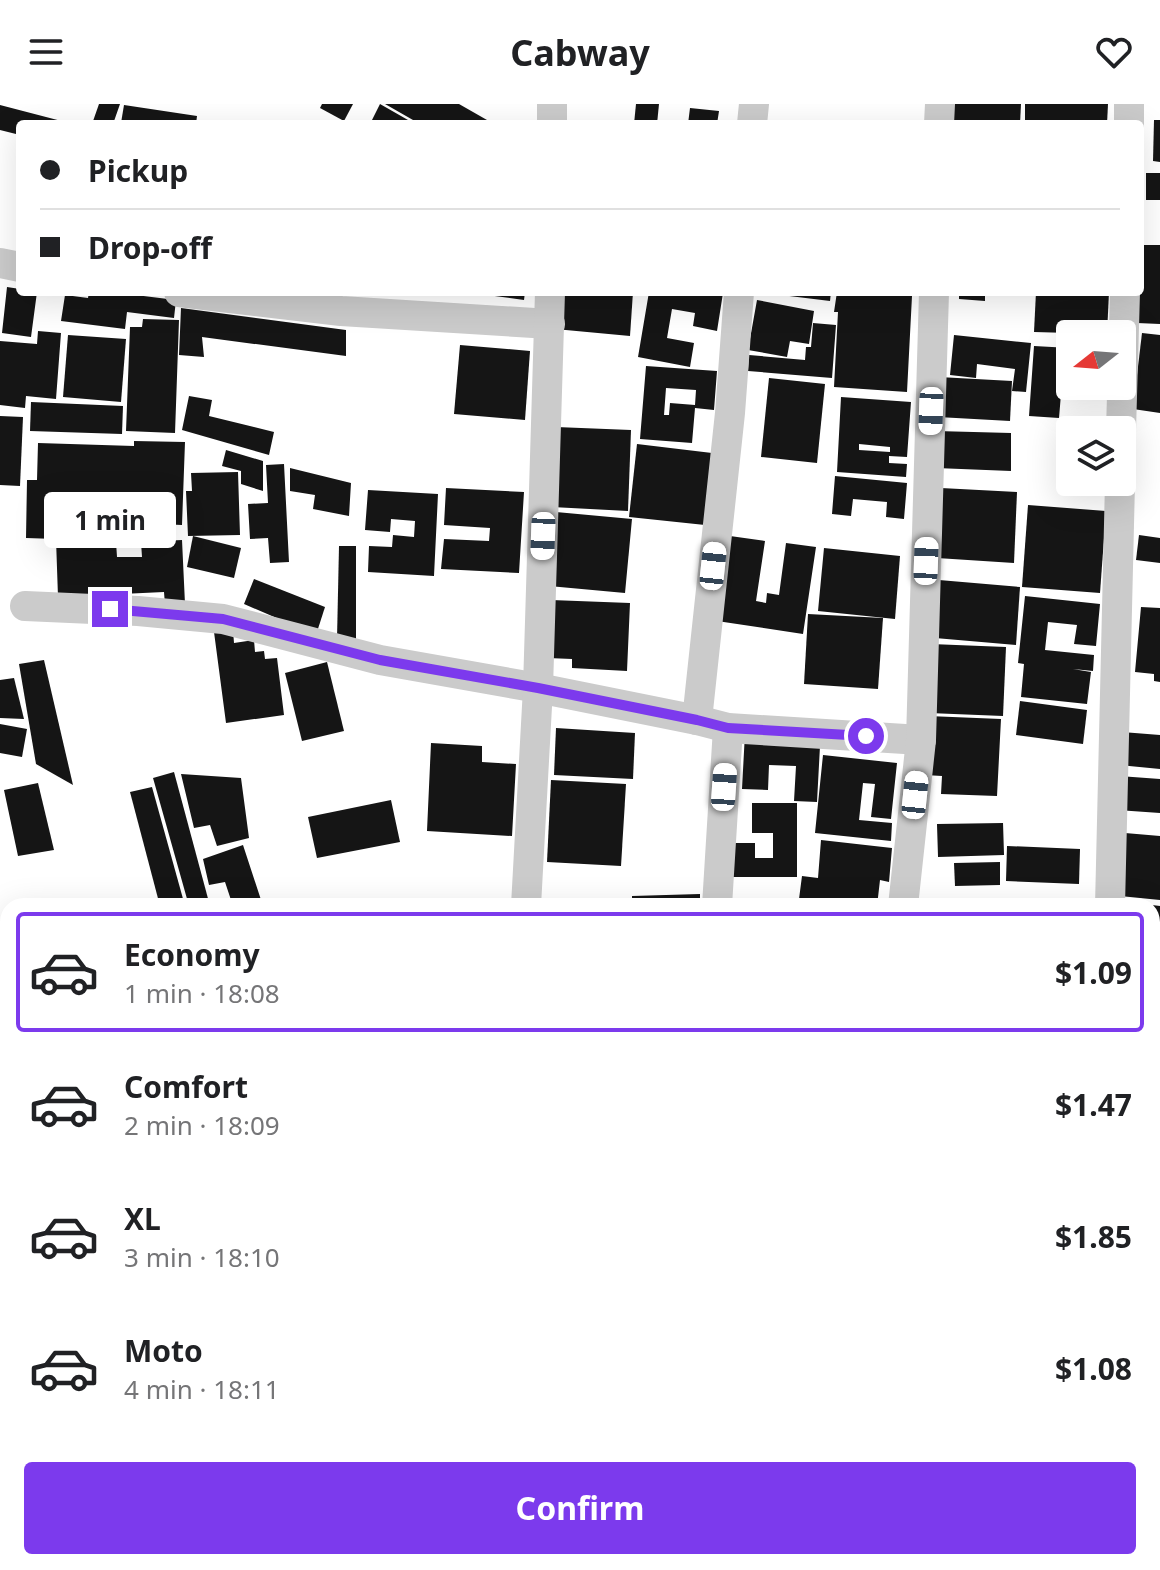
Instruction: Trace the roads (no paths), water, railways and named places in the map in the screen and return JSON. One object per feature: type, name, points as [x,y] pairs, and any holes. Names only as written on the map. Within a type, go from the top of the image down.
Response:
[{"type":"street","points":[[213,296],[341,311],[550,324]]},
{"type":"street","points":[[526,898],[538,688],[550,296]]},
{"type":"street","points":[[697,720],[730,413],[739,296]]},
{"type":"street","points":[[904,898],[921,740],[934,296]]},
{"type":"street","points":[[1121,416],[1125,296]]},
{"type":"street","points":[[1110,898],[1120,496]]},
{"type":"street","points":[[25,606],[138,611],[223,619],[380,660],[538,688],[728,728],[921,740]]},
{"type":"street","points":[[717,898],[728,728]]}]
